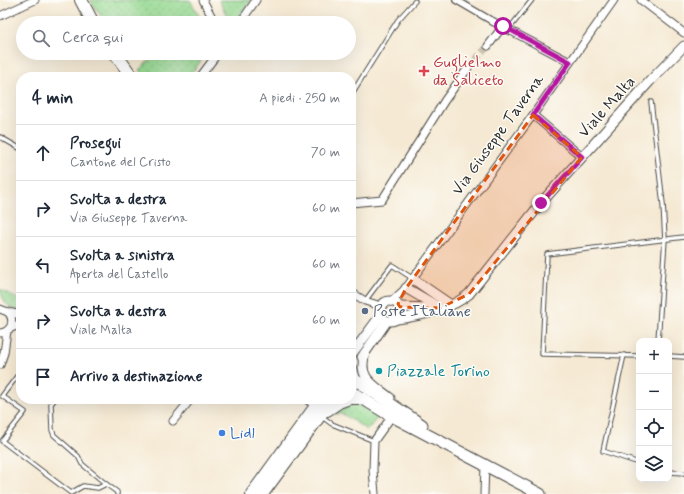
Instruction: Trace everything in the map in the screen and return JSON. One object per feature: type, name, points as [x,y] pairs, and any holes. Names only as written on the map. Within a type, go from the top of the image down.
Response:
[{"type":"main road","points":[[82,0],[90,16]]},
{"type":"main road","points":[[120,60],[128,72]]},
{"type":"main road","points":[[356,379],[412,418],[444,443]]},
{"type":"main road","points":[[356,398],[539,494]]},
{"type":"main road","points":[[319,404],[335,404]]},
{"type":"main road","points":[[252,494],[319,404]]},
{"type":"main road","points":[[262,494],[319,404]]},
{"type":"street","points":[[0,16],[35,0]]},
{"type":"street","points":[[203,0],[211,16]]},
{"type":"street","points":[[245,16],[256,0]]},
{"type":"street","points":[[456,0],[492,21],[506,27],[570,62]]},
{"type":"street","name":"Via Giuseppe Taverna","points":[[397,304],[406,288],[533,115],[614,0]]},
{"type":"street","points":[[640,0],[684,33]]},
{"type":"street","points":[[488,46],[506,27]]},
{"type":"street","name":"Viale Malta","points":[[387,315],[421,315],[451,305],[462,300],[469,294],[541,203],[650,81],[684,46]]},
{"type":"street","points":[[204,72],[213,60]]},
{"type":"street","points":[[356,203],[382,200],[445,100],[468,68]]},
{"type":"street","points":[[533,115],[582,157]]},
{"type":"street","points":[[413,279],[451,305]]},
{"type":"street","points":[[406,288],[440,308]]},
{"type":"street","points":[[356,296],[387,315],[400,314],[397,304],[386,302],[387,315],[356,369]]},
{"type":"street","points":[[0,303],[12,320],[11,326],[5,331],[4,353],[0,365]]},
{"type":"street","name":"Viale Malta","points":[[397,304],[440,308]]},
{"type":"street","points":[[4,310],[16,314]]},
{"type":"street","points":[[356,349],[387,315]]},
{"type":"street","points":[[5,331],[16,326]]},
{"type":"street","points":[[365,353],[362,367],[365,377],[412,418]]},
{"type":"street","points":[[173,421],[187,404]]},
{"type":"street","points":[[375,494],[373,470],[374,441],[392,416]]},
{"type":"street","points":[[484,494],[485,465]]},
{"type":"lane","points":[[356,87],[398,20],[415,0]]},
{"type":"lane","points":[[506,27],[532,0]]},
{"type":"lane","points":[[651,102],[663,204],[665,239],[658,338]]},
{"type":"lane","points":[[0,137],[16,146]]},
{"type":"lane","points":[[636,356],[542,354],[547,254],[684,237]]},
{"type":"lane","points":[[365,301],[392,265],[413,279]]},
{"type":"lane","points":[[624,355],[602,451],[636,462]]},
{"type":"lane","points":[[672,356],[684,357]]},
{"type":"lane","points":[[16,378],[2,396],[24,412],[2,441],[71,493],[83,486],[98,488],[106,484]]},
{"type":"lane","points":[[51,404],[52,430],[54,435],[78,456],[82,464],[118,492],[117,494]]},
{"type":"lane","points":[[319,404],[332,424],[374,441]]},
{"type":"lane","points":[[672,472],[684,473]]},
{"type":"highlighted area","points":[[533,115],[582,157],[469,294],[440,308],[400,307],[398,304],[406,288]]},
{"type":"green space","points":[[90,0],[190,0],[199,16],[101,16]]},
{"type":"green space","points":[[219,0],[251,0],[239,16],[227,16]]},
{"type":"green space","points":[[150,60],[202,60],[192,72],[141,72],[139,70]]},
{"type":"green space","points":[[0,289],[16,298],[16,310],[9,307]]},
{"type":"green space","points":[[356,403],[379,416],[367,430],[343,414],[337,414],[336,412],[341,407]]},
{"type":"tunnel","points":[[468,68],[488,46]]},
{"type":"place","name":"Guglielmo da Saliceto","points":[[424,71]]},
{"type":"place","name":"Poste Italiane","points":[[365,311]]},
{"type":"place","name":"Piazzale Torino","points":[[379,371]]},
{"type":"place","name":"Lidl","points":[[222,433]]},
{"type":"route","points":[[503,26],[570,62],[533,115],[582,157],[541,203]]}]
